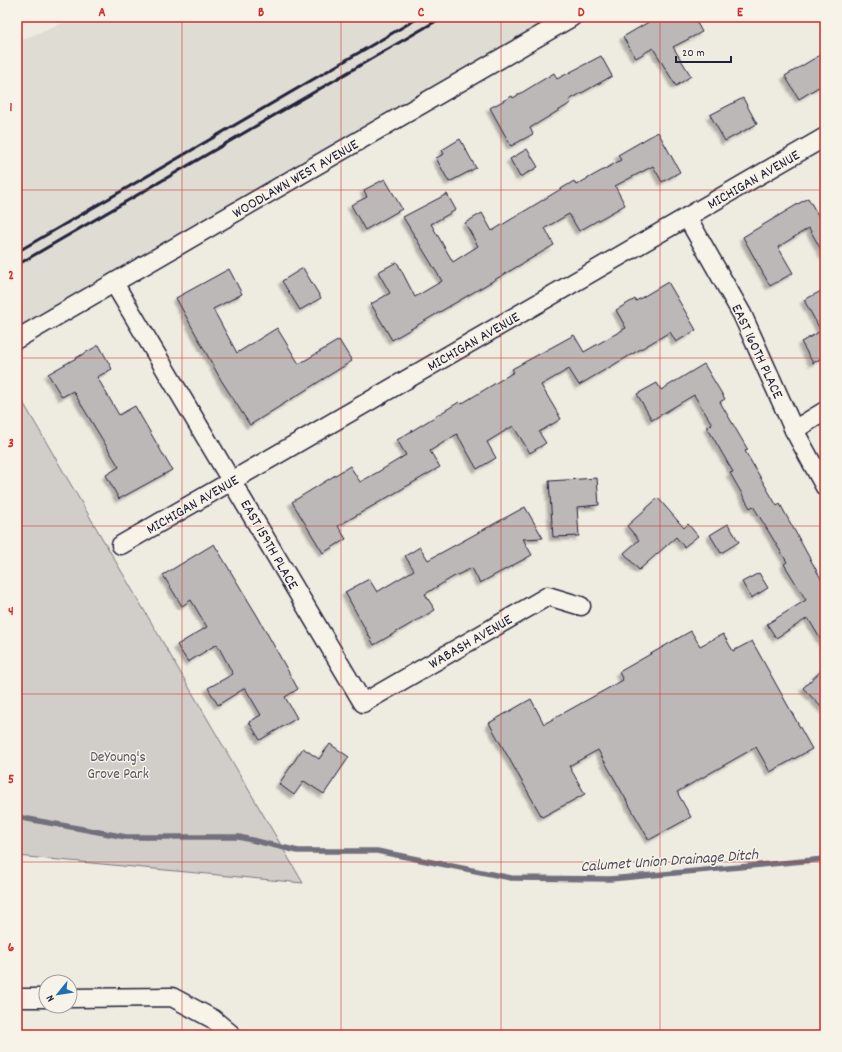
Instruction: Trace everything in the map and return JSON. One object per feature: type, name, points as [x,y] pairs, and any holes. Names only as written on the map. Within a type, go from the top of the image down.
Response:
[{"type":"street","name":"WOODLAWN WEST AVENUE","points":[[17,339],[572,17]]},
{"type":"street","name":"MICHIGAN AVENUE","points":[[121,545],[825,137]]},
{"type":"street","name":"EAST 160TH PLACE","points":[[687,217],[742,314],[794,430],[825,487]]},
{"type":"street","name":"EAST 159TH PLACE","points":[[114,283],[363,703]]},
{"type":"street","points":[[794,430],[825,411]]},
{"type":"street","name":"WABASH AVENUE","points":[[363,703],[548,596],[581,606]]},
{"type":"street","points":[[78,998],[172,997],[213,1019],[232,1035]]},
{"type":"street","points":[[17,998],[38,998]]},
{"type":"shaded area","points":[[77,17],[583,17],[17,339],[17,42]]},
{"type":"green space","name":"DeYoung's Grove Park","points":[[17,392],[303,883],[17,856]]},
{"type":"building","points":[[657,17],[694,17],[702,32],[673,47],[691,76],[676,86],[653,48],[636,58],[623,37]]},
{"type":"building","points":[[820,55],[825,63],[825,83],[799,99],[785,76]]},
{"type":"building","points":[[601,56],[612,76],[569,100],[571,103],[530,128],[533,134],[511,146],[490,108],[512,96],[513,98],[554,73],[557,79]]},
{"type":"building","points":[[743,98],[757,124],[725,141],[710,115]]},
{"type":"building","points":[[658,132],[680,172],[662,182],[653,166],[615,186],[625,205],[579,231],[569,214],[545,228],[554,245],[392,340],[371,304],[390,293],[378,272],[397,262],[415,297],[442,281],[403,217],[447,194],[456,210],[431,224],[453,262],[478,246],[465,223],[482,213],[492,231],[574,181],[576,185],[621,160],[618,155]]},
{"type":"building","points":[[460,139],[476,168],[449,182],[436,158],[444,154],[442,150]]},
{"type":"building","points":[[527,149],[538,167],[520,177],[510,159]]},
{"type":"building","points":[[385,179],[402,209],[365,230],[351,205],[367,197],[364,190]]},
{"type":"building","points":[[808,198],[825,227],[825,257],[809,228],[778,247],[793,273],[770,286],[743,237]]},
{"type":"building","points":[[303,268],[321,298],[300,310],[282,281]]},
{"type":"building","points":[[229,269],[242,294],[213,309],[237,353],[277,328],[299,364],[339,340],[352,361],[250,425],[221,380],[176,298]]},
{"type":"building","points":[[668,282],[696,330],[676,342],[670,332],[579,385],[569,369],[541,385],[561,419],[539,432],[546,443],[530,453],[513,426],[487,442],[496,458],[477,469],[457,434],[430,451],[440,467],[338,526],[346,539],[323,553],[292,502],[350,466],[360,482],[378,472],[406,455],[397,440],[459,402],[461,404],[514,372],[512,369],[574,335],[584,352],[626,328],[616,310],[635,299],[636,301]]},
{"type":"building","points":[[825,289],[825,356],[813,363],[801,342],[821,331],[804,300]]},
{"type":"building","points":[[99,345],[112,369],[97,377],[119,415],[135,406],[172,470],[119,499],[106,475],[119,467],[73,391],[62,397],[48,374]]},
{"type":"building","points":[[704,364],[725,399],[720,402],[748,450],[745,451],[777,506],[780,504],[825,586],[825,647],[808,618],[776,638],[767,624],[806,600],[784,564],[787,562],[753,506],[750,508],[730,473],[733,472],[707,427],[712,424],[694,395],[652,420],[637,394],[657,383],[661,390]]},
{"type":"building","points":[[597,478],[599,505],[577,507],[579,536],[553,537],[549,481]]},
{"type":"building","points":[[658,498],[684,528],[688,524],[698,536],[684,547],[676,537],[639,570],[624,553],[639,540],[627,526]]},
{"type":"building","points":[[525,507],[543,538],[523,539],[532,555],[480,583],[472,568],[453,577],[425,594],[435,610],[374,645],[345,592],[369,579],[377,592],[414,570],[405,556],[420,547],[428,560]]},
{"type":"building","points":[[728,524],[739,542],[721,553],[710,535]]},
{"type":"building","points":[[214,544],[258,617],[298,689],[285,697],[297,718],[260,740],[249,722],[261,715],[245,688],[218,705],[208,688],[233,674],[217,644],[188,662],[177,645],[207,627],[191,600],[182,606],[163,575]]},
{"type":"building","points":[[759,573],[768,588],[751,598],[742,582]]},
{"type":"building","points":[[691,631],[700,646],[723,634],[733,651],[752,641],[812,749],[770,772],[756,747],[677,792],[691,817],[649,840],[598,750],[569,766],[585,794],[542,817],[489,723],[531,699],[544,724],[623,680],[619,672]]},
{"type":"building","points":[[825,667],[825,711],[803,688]]},
{"type":"building","points":[[330,744],[349,757],[324,794],[304,781],[294,795],[279,784],[303,748],[319,759]]},
{"type":"waterway","name":"Calumet Union Drainage Ditch","points":[[17,817],[126,837],[239,837],[298,851],[377,851],[511,878],[610,879],[825,859]]},
{"type":"railway","points":[[17,252],[420,17]]},
{"type":"railway","points":[[17,265],[443,17]]}]
